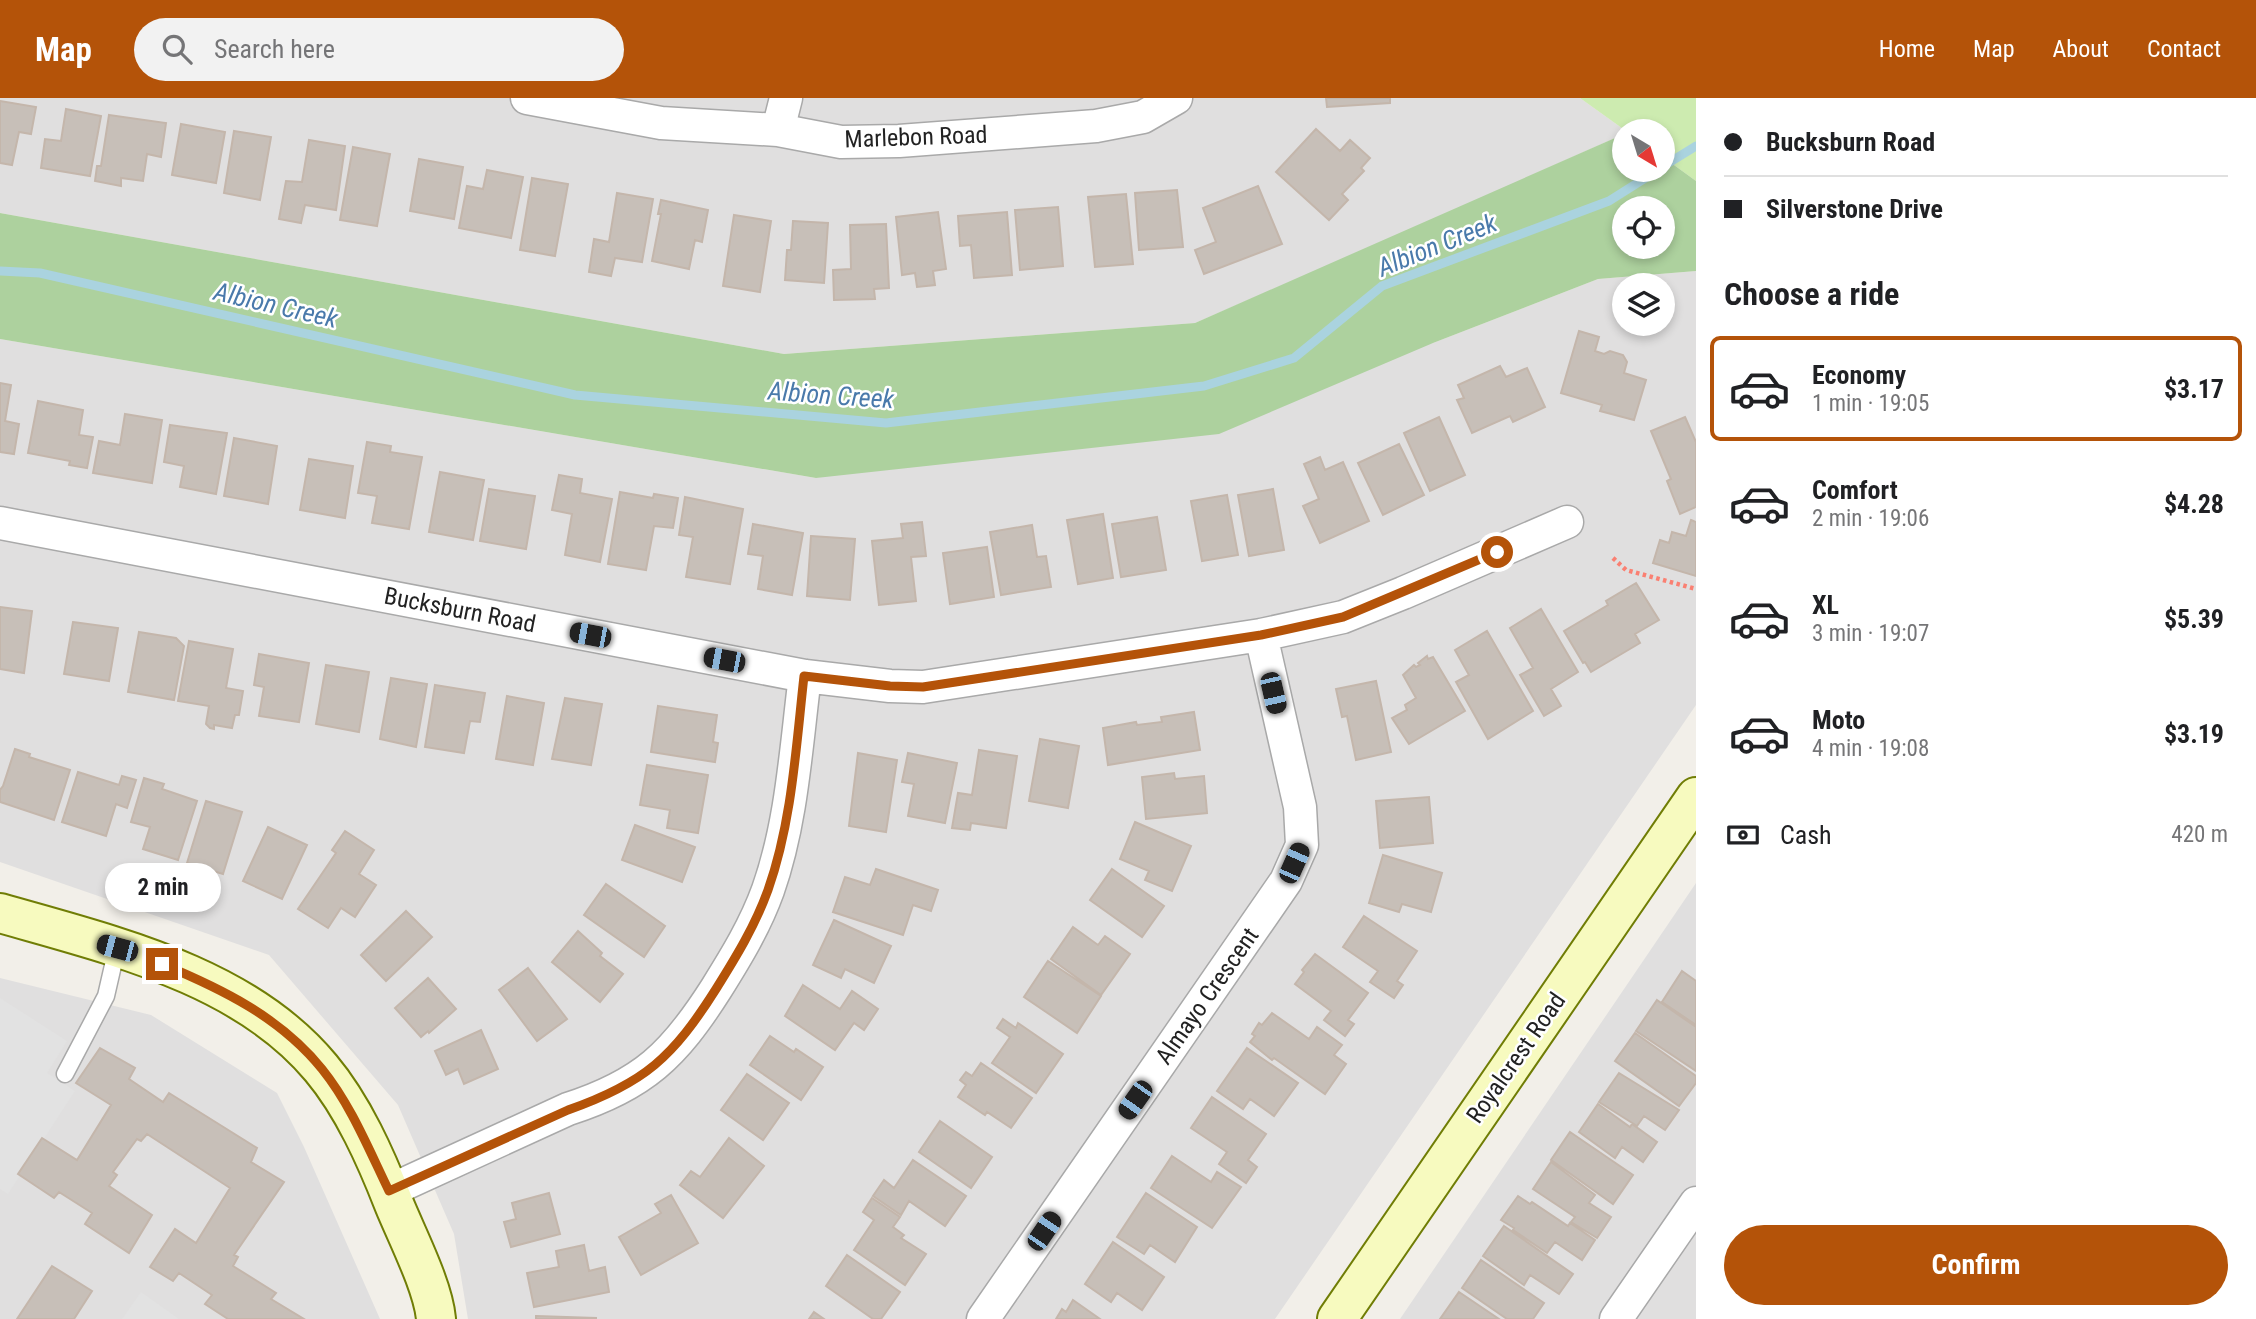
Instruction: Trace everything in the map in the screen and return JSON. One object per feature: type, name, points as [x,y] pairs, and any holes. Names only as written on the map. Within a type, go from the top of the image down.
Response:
[{"type":"street","name":"Marlebon Road","points":[[527,98],[661,123],[778,130],[841,142],[899,141],[1096,126],[1143,117],[1175,98]]},
{"type":"street","points":[[778,130],[786,98]]},
{"type":"street","name":"Bucksburn Road","points":[[0,523],[804,676],[923,687],[1261,635],[1343,617],[1567,522]]},
{"type":"street","name":"Almayo Crescent","points":[[983,1319],[1286,881],[1302,845],[1300,807],[1261,635]]},
{"type":"street","points":[[389,1191],[626,1086],[653,1068],[675,1046],[746,941],[768,892],[788,807],[804,676]]},
{"type":"street","name":"Royalcrest Road","points":[[1336,1319],[1696,797]]},
{"type":"street","points":[[0,913],[117,948],[217,987],[265,1015],[297,1044],[321,1068],[358,1126],[389,1191],[425,1280],[436,1319]]},
{"type":"street","points":[[1616,1319],[1691,1219]]},
{"type":"lane","points":[[65,1074],[106,996],[117,948]]},
{"type":"path","points":[[1613,558],[1626,570],[1696,589]]},
{"type":"shaded area","points":[[0,98],[1580,98],[1612,121],[1612,139],[1195,323],[784,354],[0,213]]},
{"type":"shaded area","points":[[1696,271],[1696,705],[1275,1319],[468,1319],[454,1234],[398,1105],[269,955],[0,862],[0,339],[816,478],[1433,343],[1598,279],[1612,278],[1612,336],[1675,336],[1675,273],[1672,273]]},
{"type":"shaded area","points":[[1696,883],[1696,1319],[1400,1319]]},
{"type":"shaded area","points":[[0,978],[151,1015],[277,1093],[304,1147],[380,1319],[0,1319]]},
{"type":"shaded area","points":[[0,998],[67,1041],[47,1073],[75,1091],[8,1194],[0,1189]]},
{"type":"shaded area","points":[[141,1292],[179,1319],[122,1319]]},
{"type":"green space","points":[[1580,98],[1696,98],[1696,181],[1675,166],[1675,119],[1612,121]]},
{"type":"green space","points":[[1612,139],[1612,182],[1675,182],[1675,166],[1696,181],[1696,271],[1612,273],[1612,278],[1598,279],[1433,343],[1219,434],[816,478],[0,339],[0,213],[784,354],[1195,323]]},
{"type":"building","points":[[1326,98],[1390,98],[1390,103],[1327,107]]},
{"type":"building","points":[[0,101],[36,107],[31,134],[19,132],[12,165],[0,163]]},
{"type":"building","points":[[66,109],[101,116],[90,176],[41,168],[45,139],[61,141]]},
{"type":"building","points":[[109,115],[166,123],[161,157],[147,154],[143,181],[121,178],[121,186],[95,181],[97,166],[101,166]]},
{"type":"building","points":[[181,124],[225,132],[216,183],[172,175]]},
{"type":"building","points":[[1316,129],[1340,151],[1350,140],[1370,158],[1361,168],[1364,171],[1342,194],[1348,200],[1329,220],[1276,172]]},
{"type":"building","points":[[234,131],[271,137],[260,200],[224,193]]},
{"type":"building","points":[[309,140],[345,146],[336,210],[305,205],[301,223],[279,219],[286,181],[302,182]]},
{"type":"building","points":[[353,147],[390,154],[377,226],[340,220]]},
{"type":"building","points":[[419,159],[463,167],[454,219],[410,211]]},
{"type":"building","points":[[487,170],[523,177],[511,238],[459,228],[467,186],[483,189]]},
{"type":"building","points":[[532,178],[568,184],[555,256],[520,250]]},
{"type":"building","points":[[1258,186],[1282,244],[1204,274],[1195,250],[1216,242],[1203,208]]},
{"type":"building","points":[[1177,190],[1183,247],[1139,250],[1135,193]]},
{"type":"building","points":[[617,193],[653,199],[642,262],[615,258],[611,276],[589,272],[594,239],[609,242]]},
{"type":"building","points":[[1126,194],[1133,264],[1095,267],[1088,197]]},
{"type":"building","points":[[661,200],[708,210],[702,242],[695,240],[689,269],[652,261]]},
{"type":"building","points":[[1058,207],[1063,266],[1020,270],[1015,210]]},
{"type":"building","points":[[938,212],[946,269],[933,271],[935,285],[917,287],[915,273],[902,275],[896,217]]},
{"type":"building","points":[[1007,212],[1012,275],[974,278],[971,245],[960,246],[958,216]]},
{"type":"building","points":[[734,215],[771,221],[760,292],[723,286]]},
{"type":"building","points":[[793,221],[828,223],[824,283],[785,280]]},
{"type":"building","points":[[886,224],[889,288],[874,289],[875,299],[834,300],[833,270],[851,269],[850,225]]},
{"type":"building","points":[[1579,331],[1599,337],[1595,351],[1604,354],[1610,351],[1623,355],[1627,362],[1624,373],[1646,380],[1634,420],[1600,411],[1602,405],[1561,393]]},
{"type":"building","points":[[1500,366],[1506,377],[1527,368],[1545,407],[1513,422],[1510,416],[1472,433],[1457,400],[1464,398],[1458,385]]},
{"type":"building","points":[[0,383],[11,385],[5,421],[19,424],[14,454],[0,452]]},
{"type":"building","points":[[38,401],[83,410],[79,435],[93,437],[87,468],[69,465],[70,461],[28,453]]},
{"type":"building","points":[[125,414],[162,420],[152,483],[93,473],[99,441],[120,445]]},
{"type":"building","points":[[1439,417],[1465,475],[1430,491],[1404,433]]},
{"type":"building","points":[[1685,417],[1696,442],[1696,507],[1680,514],[1667,481],[1671,479],[1651,431]]},
{"type":"building","points":[[170,425],[227,433],[216,494],[180,487],[184,466],[164,462]]},
{"type":"building","points":[[234,438],[277,446],[268,504],[224,496]]},
{"type":"building","points":[[367,442],[391,446],[390,452],[422,457],[409,529],[372,523],[377,496],[358,493]]},
{"type":"building","points":[[1399,444],[1424,495],[1383,515],[1358,463]]},
{"type":"building","points":[[1320,457],[1325,470],[1343,462],[1369,521],[1320,543],[1303,506],[1319,499],[1304,464]]},
{"type":"building","points":[[309,459],[353,466],[345,518],[300,510]]},
{"type":"building","points":[[440,472],[484,480],[473,540],[429,532]]},
{"type":"building","points":[[559,475],[582,479],[580,493],[612,499],[600,562],[565,555],[572,514],[552,510]]},
{"type":"building","points":[[489,489],[535,496],[526,549],[480,541]]},
{"type":"building","points":[[1273,489],[1284,550],[1249,556],[1238,495]]},
{"type":"building","points":[[620,492],[653,498],[654,494],[678,498],[673,528],[654,526],[646,570],[608,564]]},
{"type":"building","points":[[1227,495],[1238,555],[1202,561],[1191,501]]},
{"type":"building","points":[[685,497],[743,509],[730,584],[686,577],[693,537],[679,535]]},
{"type":"building","points":[[1103,514],[1113,578],[1078,584],[1067,520]]},
{"type":"building","points":[[1157,517],[1166,570],[1121,577],[1112,524]]},
{"type":"building","points":[[1691,520],[1696,522],[1696,576],[1653,563],[1660,540],[1669,543],[1672,532],[1686,536]]},
{"type":"building","points":[[922,522],[926,556],[911,557],[916,601],[879,605],[872,541],[903,538],[901,524]]},
{"type":"building","points":[[753,524],[803,533],[792,595],[758,589],[763,556],[748,554]]},
{"type":"building","points":[[1032,525],[1037,557],[1046,556],[1051,587],[1001,595],[990,532]]},
{"type":"building","points":[[811,536],[855,539],[850,600],[807,596]]},
{"type":"building","points":[[987,547],[994,597],[950,604],[943,553]]},
{"type":"building","points":[[1636,583],[1659,620],[1635,634],[1640,643],[1591,672],[1564,631],[1608,605],[1606,601]]},
{"type":"building","points":[[0,607],[32,611],[24,673],[0,669]]},
{"type":"building","points":[[1541,609],[1578,672],[1551,689],[1561,706],[1544,716],[1520,675],[1533,668],[1510,628]]},
{"type":"building","points":[[73,622],[118,628],[109,681],[64,674]]},
{"type":"building","points":[[1487,631],[1533,711],[1488,739],[1456,682],[1469,675],[1455,650]]},
{"type":"building","points":[[139,632],[176,638],[184,646],[174,700],[128,692]]},
{"type":"building","points":[[189,641],[233,649],[226,688],[243,691],[239,715],[235,715],[232,728],[214,725],[214,729],[210,728],[206,724],[209,706],[178,701]]},
{"type":"building","points":[[259,654],[309,663],[299,722],[259,716],[264,687],[254,685]]},
{"type":"building","points":[[1427,656],[1428,659],[1433,657],[1465,711],[1409,744],[1392,718],[1407,710],[1405,705],[1416,698],[1403,675],[1414,665],[1420,665],[1418,663]]},
{"type":"building","points":[[326,665],[369,672],[359,732],[316,724]]},
{"type":"building","points":[[391,678],[427,684],[416,747],[380,739]]},
{"type":"building","points":[[1376,681],[1391,752],[1356,760],[1347,716],[1342,717],[1336,689]]},
{"type":"building","points":[[435,685],[485,693],[480,722],[470,721],[464,753],[425,747]]},
{"type":"building","points":[[507,696],[544,703],[533,765],[496,759]]},
{"type":"building","points":[[565,698],[602,704],[591,765],[552,759]]},
{"type":"building","points":[[658,706],[717,715],[713,742],[718,743],[715,762],[651,752]]},
{"type":"building","points":[[1194,712],[1200,750],[1108,765],[1103,728],[1136,722],[1137,725],[1162,722],[1161,717]]},
{"type":"building","points":[[1040,739],[1079,746],[1068,808],[1029,801]]},
{"type":"building","points":[[15,749],[30,754],[29,757],[70,770],[54,820],[0,802],[0,790]]},
{"type":"building","points":[[979,750],[1017,756],[1006,828],[971,823],[970,830],[952,828],[958,793],[972,795]]},
{"type":"building","points":[[858,753],[897,760],[886,832],[849,826]]},
{"type":"building","points":[[908,753],[957,763],[945,823],[908,816],[914,784],[902,782]]},
{"type":"building","points":[[647,765],[708,775],[698,833],[667,828],[670,810],[640,805]]},
{"type":"building","points":[[78,772],[119,785],[122,776],[136,780],[127,808],[116,804],[106,836],[62,822]]},
{"type":"building","points":[[1174,773],[1175,779],[1204,776],[1207,813],[1146,819],[1142,777]]},
{"type":"building","points":[[144,778],[164,784],[162,789],[197,801],[178,860],[143,849],[150,827],[131,822]]},
{"type":"building","points":[[1429,797],[1433,843],[1380,848],[1376,801]]},
{"type":"building","points":[[206,801],[242,812],[223,874],[187,863]]},
{"type":"building","points":[[1135,822],[1191,846],[1172,891],[1145,880],[1149,871],[1120,859]]},
{"type":"building","points":[[635,825],[695,847],[682,882],[622,860]]},
{"type":"building","points":[[268,827],[307,845],[282,899],[243,881]]},
{"type":"building","points":[[345,831],[374,850],[359,874],[376,885],[355,917],[341,908],[328,928],[298,909],[336,853],[332,850]]},
{"type":"building","points":[[1383,855],[1442,873],[1431,912],[1402,904],[1399,912],[1369,903]]},
{"type":"building","points":[[876,869],[938,890],[931,911],[913,905],[903,935],[833,912],[845,877],[870,885]]},
{"type":"building","points":[[1112,869],[1164,906],[1142,937],[1090,900]]},
{"type":"building","points":[[606,884],[665,926],[644,957],[584,915]]},
{"type":"building","points":[[406,911],[432,937],[386,981],[361,955]]},
{"type":"building","points":[[1364,916],[1417,951],[1397,981],[1403,985],[1394,998],[1370,982],[1378,971],[1343,947]]},
{"type":"building","points":[[834,920],[891,946],[874,983],[845,969],[841,978],[813,965]]},
{"type":"building","points":[[1073,927],[1098,945],[1105,936],[1130,954],[1101,995],[1051,959]]},
{"type":"building","points":[[578,931],[602,953],[600,956],[623,974],[600,1002],[552,962]]},
{"type":"building","points":[[1315,954],[1368,993],[1348,1020],[1354,1024],[1345,1036],[1324,1020],[1331,1011],[1295,984]]},
{"type":"building","points":[[1048,961],[1101,996],[1077,1033],[1024,997]]},
{"type":"building","points":[[528,968],[567,1019],[537,1041],[499,990]]},
{"type":"building","points":[[1682,971],[1696,981],[1696,1025],[1662,1002]]},
{"type":"building","points":[[428,978],[456,1009],[421,1037],[395,1008]]},
{"type":"building","points":[[803,985],[840,1009],[852,991],[878,1009],[864,1030],[854,1023],[835,1050],[785,1016]]},
{"type":"building","points":[[1657,1000],[1696,1027],[1696,1071],[1636,1031]]},
{"type":"building","points":[[1272,1013],[1309,1039],[1317,1027],[1342,1045],[1334,1055],[1346,1064],[1325,1094],[1274,1058],[1272,1060],[1250,1042],[1259,1023],[1262,1025]]},
{"type":"building","points":[[1003,1019],[1016,1028],[1018,1023],[1063,1054],[1036,1093],[992,1063],[1010,1037],[997,1028]]},
{"type":"building","points":[[481,1030],[498,1069],[464,1084],[458,1069],[446,1075],[435,1051]]},
{"type":"building","points":[[1635,1033],[1696,1076],[1696,1083],[1679,1106],[1615,1061]]},
{"type":"building","points":[[770,1036],[823,1067],[801,1100],[750,1065]]},
{"type":"building","points":[[100,1048],[135,1068],[129,1079],[163,1102],[169,1093],[257,1148],[251,1162],[284,1182],[234,1255],[238,1257],[233,1266],[276,1293],[271,1299],[304,1319],[228,1319],[205,1304],[212,1295],[179,1273],[173,1281],[150,1267],[175,1229],[196,1243],[230,1188],[147,1134],[141,1141],[137,1139],[113,1172],[117,1175],[109,1186],[152,1215],[129,1253],[85,1224],[92,1213],[59,1192],[54,1198],[18,1174],[42,1138],[77,1160],[111,1105],[76,1083]]},
{"type":"building","points":[[1247,1048],[1298,1083],[1274,1116],[1250,1099],[1243,1109],[1217,1091]]},
{"type":"building","points":[[981,1063],[1032,1098],[1011,1128],[958,1097],[966,1085],[960,1080],[966,1072],[972,1076]]},
{"type":"building","points":[[1619,1073],[1679,1110],[1665,1130],[1644,1116],[1637,1126],[1599,1102]]},
{"type":"building","points":[[747,1074],[789,1103],[763,1140],[721,1110]]},
{"type":"building","points":[[1212,1097],[1266,1134],[1248,1160],[1257,1167],[1246,1183],[1219,1164],[1227,1152],[1191,1128]]},
{"type":"building","points":[[1598,1104],[1657,1142],[1643,1162],[1622,1147],[1615,1158],[1579,1132]]},
{"type":"building","points":[[940,1121],[992,1157],[971,1188],[919,1152]]},
{"type":"building","points":[[1570,1132],[1633,1175],[1613,1204],[1551,1160]]},
{"type":"building","points":[[729,1138],[764,1166],[723,1218],[680,1185],[691,1171],[700,1177]]},
{"type":"building","points":[[1172,1156],[1211,1182],[1217,1172],[1241,1187],[1212,1228],[1151,1188]]},
{"type":"building","points":[[913,1160],[966,1196],[945,1226],[909,1201],[901,1215],[873,1196],[884,1180],[894,1188]]},
{"type":"building","points":[[1551,1162],[1595,1195],[1589,1203],[1611,1217],[1597,1238],[1571,1222],[1575,1217],[1533,1189]]},
{"type":"building","points":[[549,1193],[560,1234],[511,1247],[504,1222],[516,1219],[512,1203]]},
{"type":"building","points":[[1146,1193],[1197,1227],[1175,1262],[1150,1245],[1144,1254],[1117,1237]]},
{"type":"building","points":[[671,1195],[698,1243],[641,1275],[619,1237],[661,1213],[655,1204]]},
{"type":"building","points":[[1518,1196],[1568,1226],[1570,1223],[1595,1240],[1582,1260],[1555,1242],[1547,1253],[1501,1220]]},
{"type":"building","points":[[872,1198],[900,1217],[893,1227],[904,1235],[901,1238],[926,1254],[905,1285],[854,1250],[874,1220],[863,1212]]},
{"type":"building","points":[[1504,1226],[1573,1274],[1559,1294],[1530,1275],[1524,1285],[1483,1256]]},
{"type":"building","points":[[1113,1242],[1164,1277],[1142,1310],[1117,1293],[1111,1302],[1085,1284]]},
{"type":"building","points":[[584,1245],[589,1271],[605,1267],[609,1292],[534,1307],[527,1273],[559,1267],[556,1251]]},
{"type":"building","points":[[847,1255],[900,1292],[881,1319],[873,1319],[826,1286]]},
{"type":"building","points":[[1481,1260],[1544,1303],[1533,1319],[1507,1319],[1462,1288]]},
{"type":"building","points":[[52,1266],[92,1291],[74,1319],[17,1319]]},
{"type":"building","points":[[1459,1292],[1499,1319],[1440,1319]]},
{"type":"building","points":[[1073,1300],[1100,1319],[1056,1319],[1062,1309],[1066,1312]]},
{"type":"building","points":[[814,1312],[824,1319],[809,1319]]},
{"type":"building","points":[[536,1316],[596,1318],[596,1319],[536,1319]]},
{"type":"waterway","name":"Albion Creek","points":[[1675,159],[1696,146]]},
{"type":"waterway","name":"Albion Creek","points":[[0,271],[40,273],[575,395],[886,423],[1204,386],[1294,358],[1382,286],[1609,201],[1639,182]]},
{"type":"route","points":[[162,964],[217,987],[265,1015],[321,1068],[358,1126],[389,1191],[626,1086],[653,1068],[675,1046],[746,941],[768,892],[788,807],[804,676],[923,687],[1261,635],[1343,617],[1497,552]]}]
